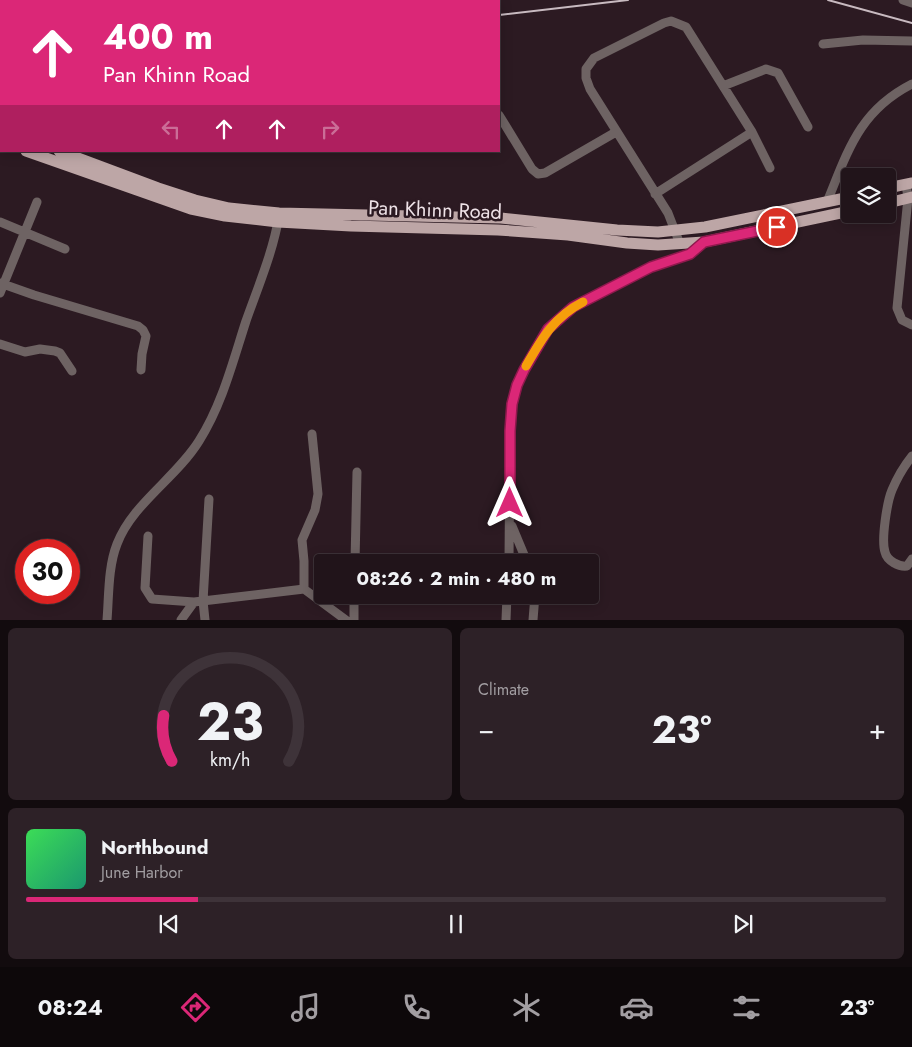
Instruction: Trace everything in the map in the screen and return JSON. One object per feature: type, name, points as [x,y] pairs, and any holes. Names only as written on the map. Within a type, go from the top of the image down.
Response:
[{"type":"main road","name":"Pan Khinn Road","points":[[29,152],[191,209],[225,216],[278,218],[501,218],[617,230],[676,231],[705,227],[841,199]]},
{"type":"main road","name":"Pan Khinn Road","points":[[62,152],[195,200],[278,218],[352,226],[498,230],[568,235],[658,245],[704,242],[841,213]]},
{"type":"main road","points":[[896,186],[909,183]]},
{"type":"main road","points":[[896,201],[910,198]]},
{"type":"street","points":[[903,0],[912,3]]},
{"type":"street","points":[[680,244],[668,212],[590,89],[586,78],[586,69],[594,58],[664,23],[671,21],[686,27],[752,132],[770,168]]},
{"type":"street","points":[[823,44],[863,40],[912,41]]},
{"type":"street","points":[[723,86],[766,69],[771,69],[778,73],[808,127]]},
{"type":"street","points":[[827,202],[850,146],[861,126],[899,91],[912,84]]},
{"type":"street","points":[[500,117],[532,169],[538,174],[545,173],[616,132]]},
{"type":"street","points":[[655,194],[752,132]]},
{"type":"street","points":[[909,183],[910,198],[897,308],[902,320],[912,325]]},
{"type":"street","points":[[38,202],[1,287],[138,326],[146,336],[141,370]]},
{"type":"street","points":[[106,620],[112,568],[120,537],[132,518],[199,442],[208,425],[218,402],[269,254],[278,218]]},
{"type":"street","points":[[0,222],[65,249]]},
{"type":"street","points":[[509,554],[512,404],[517,385],[524,370],[548,329],[573,307],[651,267],[690,254],[704,242]]},
{"type":"street","points":[[0,344],[25,352],[40,349],[55,351],[60,353],[72,371]]},
{"type":"street","points":[[304,589],[302,540],[315,510],[318,494],[312,434]]},
{"type":"street","points":[[912,456],[891,492],[885,522],[884,551],[892,562],[904,566],[909,564],[912,559]]},
{"type":"street","points":[[355,554],[356,472]]},
{"type":"street","points":[[206,620],[199,601],[209,499]]},
{"type":"street","points":[[510,521],[524,554]]},
{"type":"street","points":[[148,536],[145,588],[147,594],[152,599],[199,601],[304,589],[346,620]]},
{"type":"street","points":[[180,620],[199,601]]},
{"type":"street","points":[[354,604],[354,620]]},
{"type":"street","points":[[506,620],[507,604]]},
{"type":"street","points":[[533,620],[534,604]]},
{"type":"railway","points":[[500,15],[628,0]]},
{"type":"railway","points":[[828,0],[912,23]]},
{"type":"slow traffic","points":[[526,366],[548,329],[560,317],[583,302]]},
{"type":"route","points":[[510,503],[512,404],[517,385],[524,370],[548,329],[573,307],[651,267],[690,254],[704,242],[777,227]]}]
